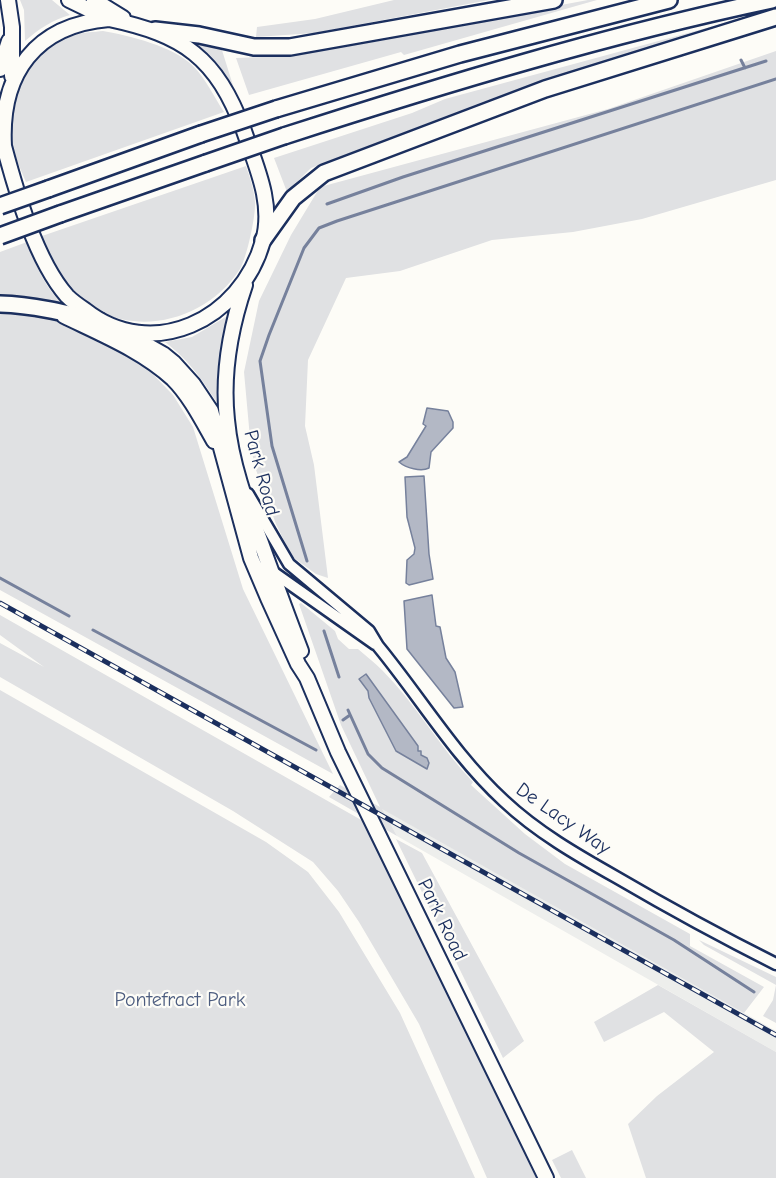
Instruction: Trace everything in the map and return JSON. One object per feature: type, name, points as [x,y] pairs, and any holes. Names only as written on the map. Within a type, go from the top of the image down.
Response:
[{"type":"highway","points":[[155,30],[199,35],[254,47],[290,48],[554,0]]},
{"type":"highway","points":[[0,206],[276,109],[460,54],[669,0]]},
{"type":"highway","points":[[0,236],[206,162],[429,89],[552,53],[772,0]]},
{"type":"highway","points":[[263,240],[293,198],[324,173],[545,89],[776,17]]},
{"type":"highway","points":[[0,304],[21,304],[99,321]]},
{"type":"main road","points":[[8,0],[12,27],[13,64],[11,84],[2,113],[4,146],[38,250],[50,274],[68,297],[99,321],[122,331],[146,334],[187,327],[207,318],[223,305],[250,272],[263,240],[266,211],[260,175],[228,94],[220,80],[198,56],[172,38],[155,30],[109,19],[69,0]]},
{"type":"main road","points":[[94,0],[133,24]]},
{"type":"main road","points":[[11,84],[29,54],[51,35],[78,24],[109,19]]},
{"type":"main road","points":[[0,69],[12,27]]},
{"type":"main road","name":"Park Road","points":[[250,272],[234,319],[228,352],[226,453],[239,478],[305,663],[307,678]]},
{"type":"main road","points":[[51,310],[126,348],[173,380],[187,396],[226,453]]},
{"type":"main road","name":"Park Road","points":[[122,331],[163,354],[193,384],[211,411],[226,453],[251,558],[298,664],[307,678],[338,752],[546,1178]]},
{"type":"street","name":"De Lacy Way","points":[[239,478],[289,564],[369,631],[472,769],[524,818],[581,857],[676,913],[776,964]]},
{"type":"street","name":"De Lacy Way","points":[[251,558],[378,646]]},
{"type":"shaded area","points":[[427,408],[448,411],[453,428],[431,452],[429,468],[414,469],[399,462],[407,457],[426,426],[423,424]]},
{"type":"shaded area","points":[[424,476],[429,554],[433,579],[409,585],[406,583],[407,560],[414,554],[415,548],[407,517],[405,477]]},
{"type":"shaded area","points":[[432,595],[436,626],[440,627],[446,658],[455,672],[463,707],[454,708],[407,649],[404,601]]},
{"type":"shaded area","points":[[366,674],[418,746],[418,751],[421,751],[421,755],[427,758],[429,763],[427,769],[396,751],[369,698],[368,691],[359,679]]},
{"type":"shaded area","points":[[381,808],[776,1031],[776,1052],[397,836]]},
{"type":"green space","points":[[20,0],[52,0],[70,15],[46,25],[25,41],[24,10]]},
{"type":"green space","points":[[394,0],[489,0],[314,33],[256,37],[257,27],[315,19]]},
{"type":"green space","points":[[597,0],[404,55],[401,52],[249,95],[236,58],[288,56],[391,39],[389,37]]},
{"type":"green space","points":[[721,24],[722,26],[483,102],[311,168],[287,192],[274,158],[412,113],[445,99]]},
{"type":"green space","points":[[103,31],[163,47],[184,59],[202,77],[224,112],[26,182],[13,149],[10,122],[18,90],[25,75],[47,50],[60,41],[78,34]]},
{"type":"green space","points":[[196,40],[221,47],[236,95],[218,67],[195,44]]},
{"type":"green space","points":[[776,51],[776,180],[642,219],[573,232],[492,240],[400,271],[346,278],[308,360],[305,426],[314,465],[328,578],[316,574],[294,558],[276,524],[256,470],[251,449],[244,372],[259,301],[291,235],[320,187],[608,109]]},
{"type":"green space","points":[[246,166],[254,193],[255,208],[243,263],[224,289],[204,305],[181,315],[157,321],[132,321],[109,315],[86,303],[63,280],[42,236]]},
{"type":"green space","points":[[27,242],[43,278],[53,294],[67,309],[0,300],[0,252]]},
{"type":"green space","points":[[18,313],[54,320],[139,360],[173,395],[193,427],[243,589],[333,774],[0,590],[0,314]]},
{"type":"green space","points":[[229,315],[219,358],[220,407],[189,364],[165,342],[192,337]]},
{"type":"green space","points":[[301,603],[335,631],[338,639],[349,649],[358,649],[382,670],[473,782],[471,785],[525,834],[565,864],[690,934],[690,946],[764,987],[744,1013],[382,809],[397,836],[329,797],[340,785],[380,807],[341,725],[299,604]],"holes":[[[368,691],[422,756],[427,769],[396,751],[369,698]]]},
{"type":"green space","points":[[0,615],[363,821],[536,1178],[487,1178],[419,1024],[359,922],[338,891],[313,862],[233,811],[0,677],[0,643],[44,667],[0,635]]},
{"type":"green space","name":"Pontefract Park","points":[[0,690],[266,842],[308,872],[339,912],[400,1013],[475,1178],[0,1178]]},
{"type":"green space","points":[[396,839],[422,853],[524,1041],[503,1058]]},
{"type":"green space","points":[[699,940],[776,977],[776,985],[704,945]]},
{"type":"green space","points":[[658,985],[776,1052],[776,1178],[646,1178],[628,1124],[657,1096],[714,1052],[664,1012],[604,1042],[594,1022]]},
{"type":"green space","points":[[776,985],[776,1023],[763,1016],[773,1000]]},
{"type":"green space","points":[[572,1150],[586,1178],[561,1178],[552,1160]]},
{"type":"waterway","points":[[741,60],[745,68]]},
{"type":"waterway","points":[[327,204],[403,177],[766,61]]},
{"type":"waterway","points":[[307,561],[272,446],[260,361],[304,248],[319,228],[776,79]]},
{"type":"waterway","points":[[0,578],[69,616]]},
{"type":"waterway","points":[[93,630],[316,750]]},
{"type":"waterway","points":[[324,631],[339,677]]},
{"type":"waterway","points":[[348,710],[368,754],[382,768],[519,853],[674,940],[754,992]]},
{"type":"waterway","points":[[343,720],[350,715]]},
{"type":"railway","points":[[0,603],[776,1035]]}]
